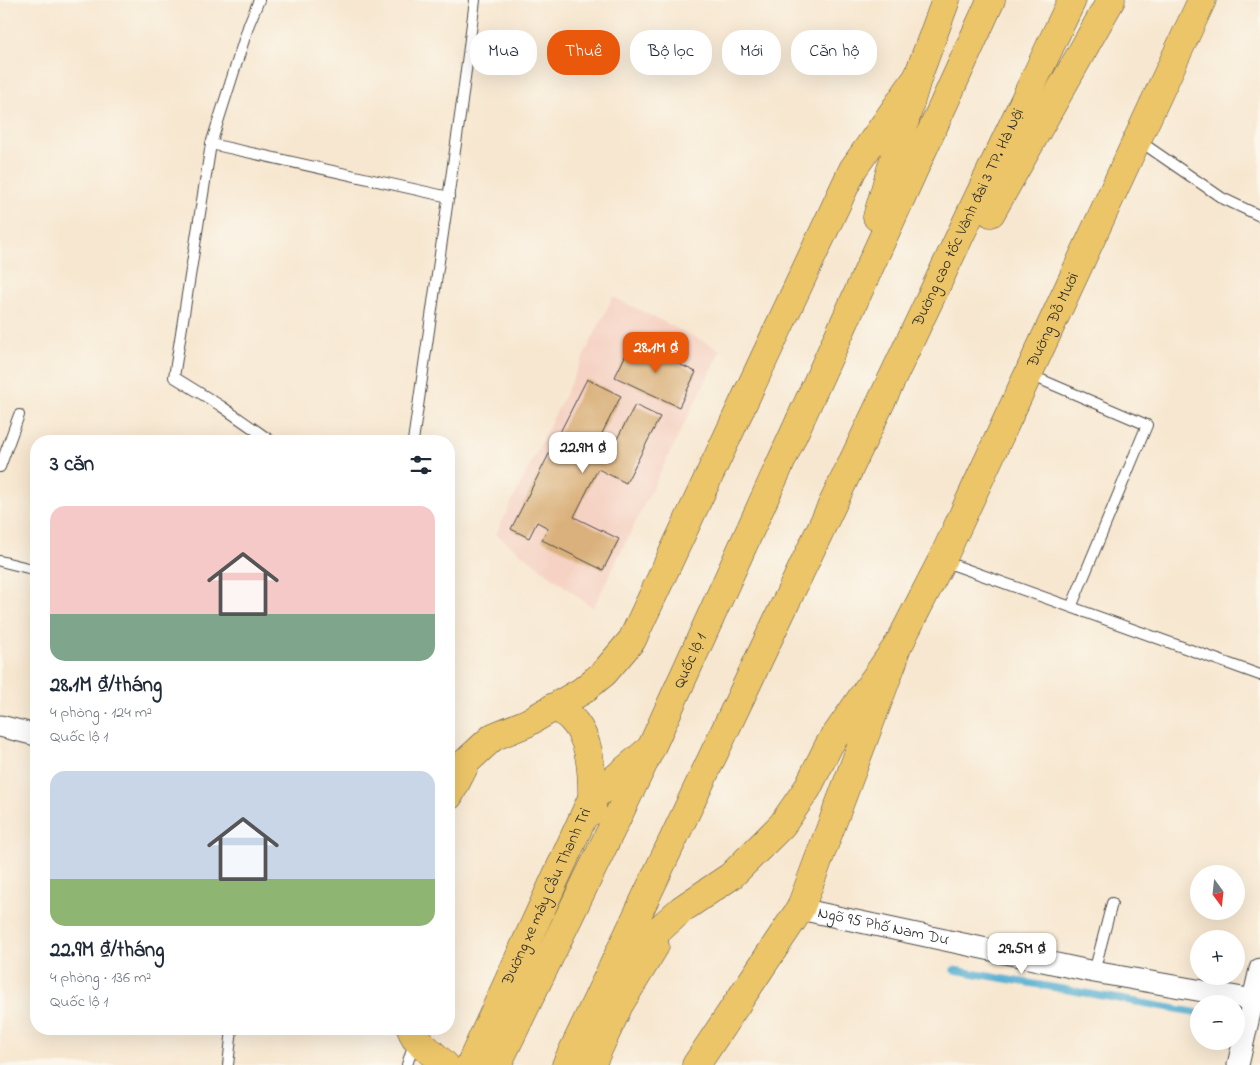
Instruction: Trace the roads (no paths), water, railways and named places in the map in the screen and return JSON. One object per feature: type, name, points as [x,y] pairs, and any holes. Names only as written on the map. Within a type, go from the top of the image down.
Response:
[{"type":"main road","points":[[848,315],[918,76],[946,0]]},
{"type":"main road","points":[[848,315],[991,0]]},
{"type":"main road","name":"Đường cao tốc Vành đai 3 TP. Hà Nội","points":[[866,437],[1072,0]]},
{"type":"main road","points":[[566,1065],[592,1046],[866,437],[1111,0]]},
{"type":"main road","name":"Đường Đỗ Mười","points":[[902,639],[942,560],[1202,0]]},
{"type":"main road","points":[[455,784],[467,761],[494,737],[528,723],[582,691],[604,673],[632,640],[853,169],[918,76]]},
{"type":"main road","name":"Quốc lộ 1","points":[[514,1000],[590,872],[651,748],[848,315]]},
{"type":"main road","points":[[592,1046],[604,995],[645,942],[682,909],[730,876],[782,825],[807,789],[829,745],[902,639]]},
{"type":"main road","points":[[696,1065],[800,909],[902,639]]},
{"type":"main road","points":[[554,707],[570,716],[583,736],[589,754],[592,798],[590,872]]},
{"type":"main road","name":"Đường xe máy Cầu Thanh Trì","points":[[470,1065],[514,1000],[592,798],[651,748]]},
{"type":"main road","points":[[497,1065],[514,1000]]},
{"type":"main road","points":[[414,1035],[445,1065]]},
{"type":"street","points":[[0,726],[30,734]]},
{"type":"street","name":"Ngõ 95 Phố Nam Dư","points":[[800,909],[1094,972],[1254,1003]]},
{"type":"street","points":[[1240,1057],[1254,1003],[1260,969]]},
{"type":"lane","points":[[259,0],[249,24],[211,144],[174,377],[221,406],[262,435]]},
{"type":"lane","points":[[414,435],[449,197],[475,0]]},
{"type":"lane","points":[[1137,139],[1222,198],[1260,216]]},
{"type":"lane","points":[[211,144],[449,197]]},
{"type":"lane","points":[[1028,374],[1147,425],[1072,605]]},
{"type":"lane","points":[[0,467],[19,415]]},
{"type":"lane","points":[[942,560],[1072,605],[1260,675]]},
{"type":"lane","points":[[0,561],[30,568]]},
{"type":"lane","points":[[1094,972],[1112,903]]},
{"type":"lane","points":[[228,1065],[231,1035]]},
{"type":"lane","points":[[407,1065],[413,1035]]},
{"type":"waterway","points":[[954,970],[1190,1011]]}]
